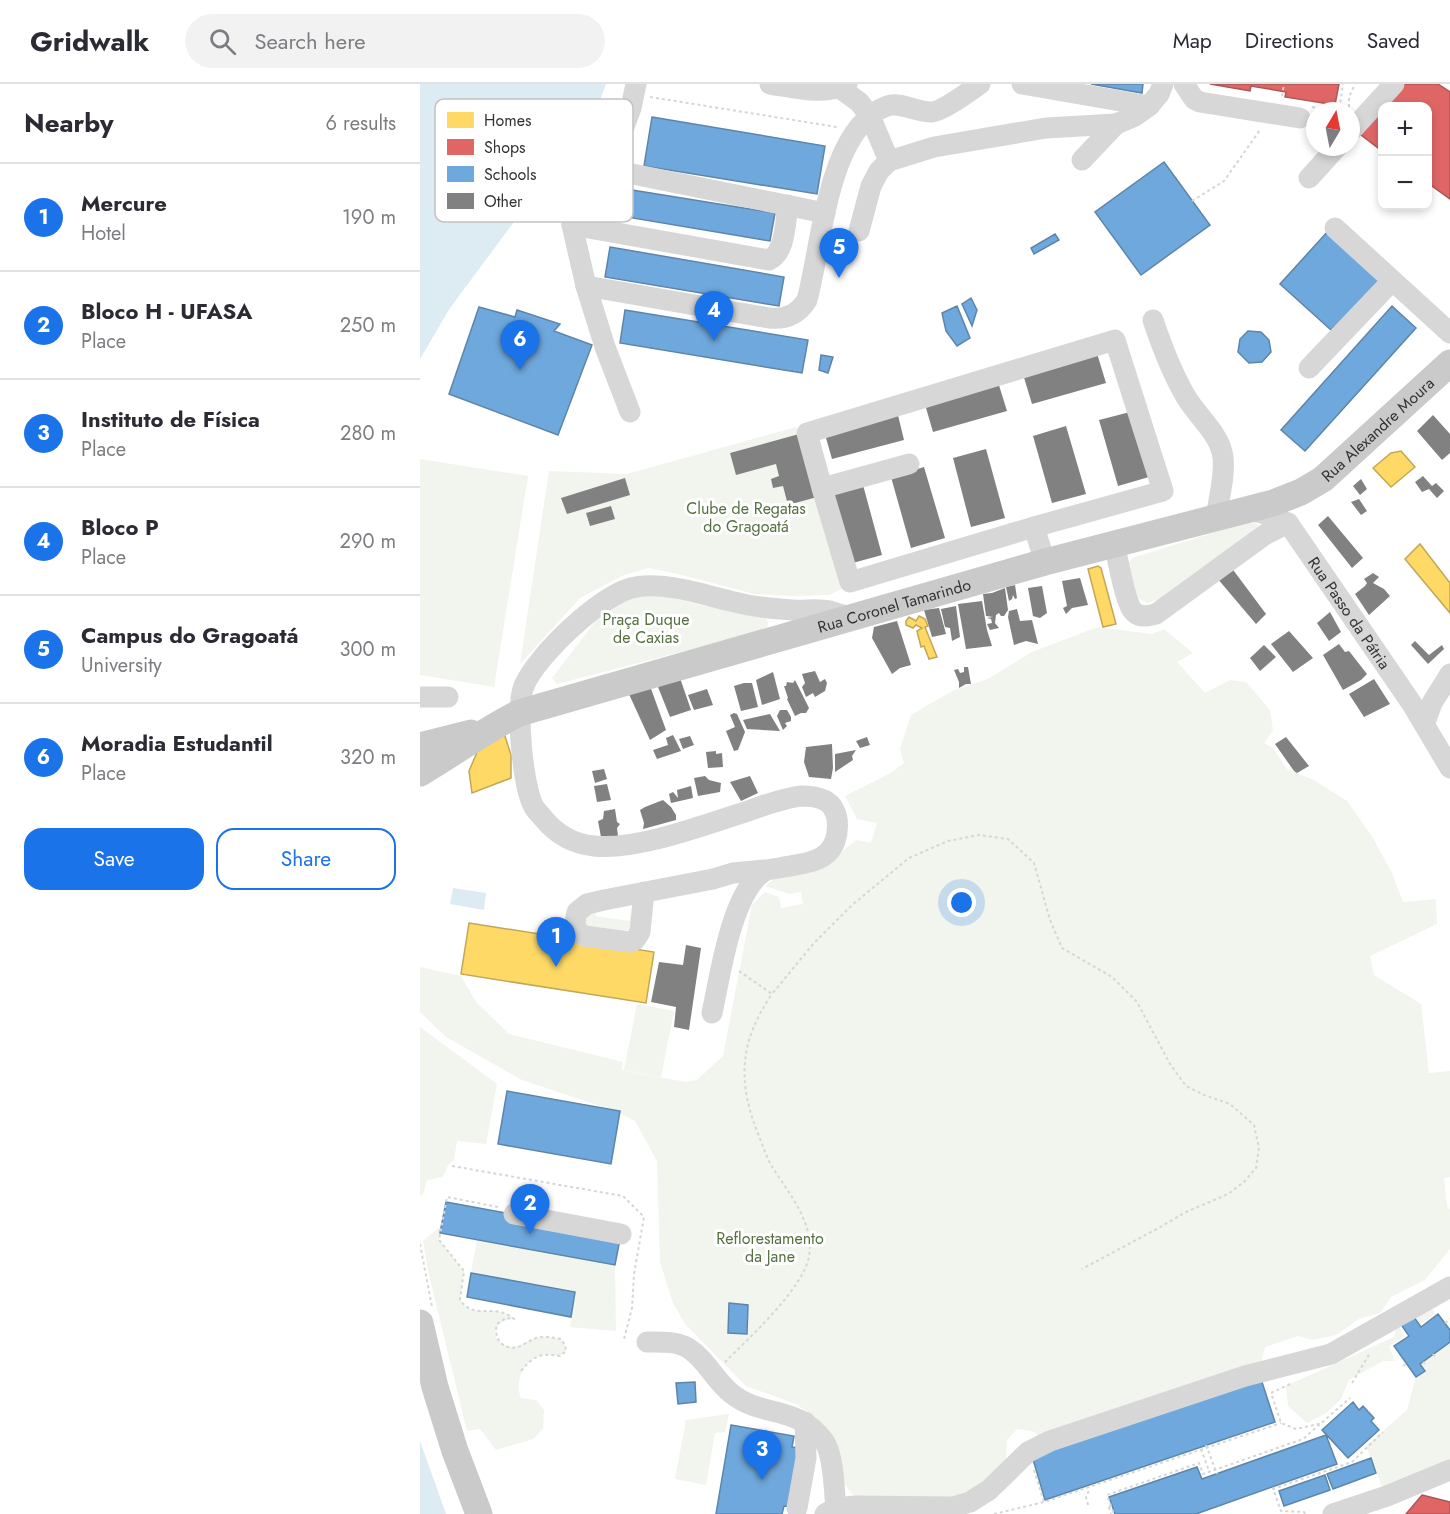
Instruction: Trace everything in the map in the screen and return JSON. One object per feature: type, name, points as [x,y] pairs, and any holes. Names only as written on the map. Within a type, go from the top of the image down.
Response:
[{"type":"main road","name":"Rua Alexandre Moura","points":[[1301,492],[1323,478],[1449,367]]},
{"type":"main road","name":"Rua Coronel Tamarindo","points":[[420,773],[489,728],[519,713],[1045,562],[1216,518],[1301,492]]},
{"type":"main road","name":"Rua Coronel Tamarindo","points":[[420,746],[489,728]]},
{"type":"main road","points":[[420,1323],[438,1398],[455,1452],[479,1514]]},
{"type":"street","points":[[770,84],[816,91],[840,85],[859,102],[863,123],[889,161]]},
{"type":"street","points":[[586,286],[769,318],[783,318],[796,313],[807,300],[837,168],[863,123],[889,105],[934,111],[980,84]]},
{"type":"street","points":[[1022,84],[1149,106]]},
{"type":"street","points":[[859,231],[871,186],[879,171],[889,161],[934,147],[1046,128],[1116,124],[1135,116],[1149,106],[1159,94],[1163,84]]},
{"type":"street","points":[[1184,84],[1194,99],[1200,102],[1300,118]]},
{"type":"street","points":[[1360,121],[1394,84]]},
{"type":"street","points":[[1082,160],[1116,124]]},
{"type":"street","points":[[1309,178],[1329,156]]},
{"type":"street","points":[[633,174],[825,213]]},
{"type":"street","points":[[572,225],[769,260],[774,258],[779,250],[788,205]]},
{"type":"street","points":[[572,222],[586,286],[605,347],[630,412]]},
{"type":"street","points":[[1335,228],[1450,333]]},
{"type":"street","points":[[1309,368],[1392,281]]},
{"type":"street","points":[[1153,320],[1166,359],[1186,398],[1214,434],[1222,454],[1223,469],[1216,518]]},
{"type":"street","points":[[1115,340],[1163,491],[1034,527],[850,582],[807,433],[1115,340]]},
{"type":"street","points":[[822,488],[909,464]]},
{"type":"street","points":[[1288,523],[1290,509],[1301,492]]},
{"type":"street","points":[[1245,510],[1262,513],[1288,523]]},
{"type":"street","points":[[1114,544],[1128,602],[1132,611],[1140,616],[1156,614],[1266,534],[1288,523]]},
{"type":"street","name":"Rua Passo da Pátria","points":[[1288,523],[1423,710],[1450,768]]},
{"type":"street","points":[[1034,527],[1045,562]]},
{"type":"street","points":[[644,892],[733,873],[817,860],[827,854],[833,846],[838,833],[836,813],[832,804],[820,798],[802,796],[634,844],[595,846],[571,841],[552,829],[533,806],[526,777],[519,713],[523,688],[527,681],[555,645],[592,610],[612,595],[633,587],[658,585],[754,606],[791,610],[828,610],[851,618]]},
{"type":"street","points":[[1423,710],[1450,674]]},
{"type":"street","points":[[420,697],[448,698]]},
{"type":"street","points":[[712,1013],[734,919],[742,899],[764,870]]},
{"type":"street","points":[[514,1214],[621,1234]]},
{"type":"street","points":[[812,1511],[855,1506],[953,1507],[970,1502],[989,1490],[1028,1452],[1050,1441],[1245,1376],[1331,1354],[1450,1287]]},
{"type":"street","points":[[647,1342],[671,1343],[686,1347],[699,1356],[732,1394],[754,1406],[775,1410],[804,1422],[815,1430],[826,1444],[831,1463],[812,1511]]},
{"type":"street","points":[[804,1422],[812,1511]]},
{"type":"street","points":[[1333,1514],[1387,1496],[1450,1470]]},
{"type":"path","points":[[1281,102],[1284,84]]},
{"type":"path","points":[[1350,102],[1355,84]]},
{"type":"path","points":[[636,89],[863,123]]},
{"type":"path","points":[[1192,201],[1224,181],[1264,124]]},
{"type":"path","points":[[713,1374],[777,1307],[800,1279],[809,1256],[809,1239],[804,1221],[791,1195],[770,1163],[751,1118],[744,1091],[743,1068],[749,1037],[759,1013],[814,943],[852,905],[909,858],[948,841],[979,835],[1008,838],[1034,863],[1050,920],[1062,948],[1112,977],[1137,1002],[1170,1064],[1186,1086],[1230,1104],[1254,1125],[1259,1148],[1256,1168],[1244,1182],[1228,1194],[1186,1212],[1082,1269]]},
{"type":"path","points":[[723,963],[747,975],[772,994]]},
{"type":"path","points":[[452,1166],[623,1196],[644,1217],[634,1274],[632,1308],[624,1339]]},
{"type":"path","points":[[447,1197],[439,1240],[465,1271],[460,1300],[465,1307],[475,1312],[502,1311],[514,1319],[506,1318],[497,1324],[495,1332],[497,1340],[506,1346],[518,1347],[529,1340],[541,1337],[561,1339],[565,1345],[566,1351],[560,1356],[541,1354],[521,1371]]},
{"type":"path","points":[[1445,1323],[1450,1319]]},
{"type":"path","points":[[1352,1383],[1374,1346]]},
{"type":"path","points":[[1271,1393],[1281,1423]]},
{"type":"path","points":[[1113,1514],[1107,1495],[1188,1466],[1199,1463],[1203,1474],[1303,1440],[1350,1398]]},
{"type":"path","points":[[994,1514],[1044,1502],[1281,1423],[1296,1429],[1323,1423]]},
{"type":"path","points":[[1305,1514],[1304,1512],[1281,1511],[1273,1489],[1352,1462],[1383,1432]]},
{"type":"path","points":[[1206,1445],[1216,1474]]},
{"type":"path","points":[[1201,1449],[1209,1471]]},
{"type":"path","points":[[1035,1472],[1044,1502]]},
{"type":"path","points":[[1088,1504],[1086,1497],[1091,1485]]},
{"type":"green space","name":"Clube de Regatas do Gragoatá","points":[[796,427],[843,588],[829,595],[754,594],[648,568],[624,575],[580,598],[520,664],[549,471],[627,474]]},
{"type":"green space","points":[[420,459],[528,476],[494,687],[420,675]]},
{"type":"green space","points":[[1248,522],[1258,524],[1257,530],[1158,600],[1147,603],[1138,598],[1128,565],[1132,558]]},
{"type":"green space","name":"Praça Duque de Caxias","points":[[641,595],[668,596],[696,604],[766,617],[767,630],[557,684],[552,678],[595,622],[615,606]]},
{"type":"green space","name":"Reflorestamento da Jane","points":[[1098,627],[1152,634],[1164,629],[1193,653],[1177,662],[1205,693],[1230,680],[1246,682],[1270,710],[1273,730],[1264,743],[1273,748],[1287,769],[1314,780],[1347,801],[1373,838],[1392,873],[1403,902],[1436,899],[1437,924],[1370,956],[1374,975],[1421,1004],[1429,1073],[1450,1071],[1450,1177],[1444,1178],[1447,1206],[1450,1210],[1450,1249],[1425,1280],[1391,1297],[1380,1313],[1359,1319],[1336,1335],[1313,1340],[1298,1336],[1265,1347],[1261,1362],[1043,1438],[1032,1431],[1017,1429],[1007,1440],[1006,1458],[1002,1468],[975,1491],[954,1499],[861,1500],[851,1493],[845,1484],[837,1453],[823,1424],[796,1404],[746,1386],[685,1324],[673,1303],[660,1262],[657,1161],[635,1121],[618,1112],[522,1080],[446,1037],[420,1012],[420,967],[461,976],[476,1002],[509,1034],[623,1062],[622,1070],[686,1082],[697,1080],[723,1056],[752,905],[765,892],[779,897],[781,908],[803,904],[801,892],[789,894],[765,886],[778,876],[840,853],[856,840],[871,843],[877,823],[857,819],[845,796],[889,774],[904,763],[900,749],[911,715],[954,690],[988,679],[1032,652]]},
{"type":"green space","points":[[596,910],[596,916],[629,921],[631,915],[634,917],[637,929],[600,927],[588,929],[584,919]]},
{"type":"green space","points":[[637,1004],[674,1011],[661,1077],[624,1070]]},
{"type":"green space","points":[[420,1027],[497,1084],[486,1144],[457,1141],[454,1160],[448,1165],[443,1177],[427,1180],[423,1195],[420,1196]]},
{"type":"green space","points":[[441,1226],[439,1240],[464,1271],[460,1300],[472,1309],[500,1312],[514,1319],[503,1322],[496,1329],[495,1333],[499,1342],[514,1347],[536,1338],[546,1337],[561,1339],[565,1345],[566,1351],[560,1356],[541,1355],[529,1362],[522,1373],[519,1386],[521,1398],[536,1400],[544,1410],[543,1429],[533,1439],[496,1450],[480,1429],[467,1431],[428,1271],[423,1241]]},
{"type":"green space","points":[[477,1240],[615,1265],[616,1331],[570,1327],[575,1292],[471,1273]]},
{"type":"green space","points":[[1414,1306],[1419,1313],[1431,1307],[1435,1313],[1421,1324],[1413,1314],[1398,1325],[1405,1336],[1389,1346],[1395,1361],[1383,1361],[1349,1380],[1341,1399],[1326,1413],[1307,1423],[1288,1406],[1286,1386],[1394,1337],[1396,1329],[1393,1318]]},
{"type":"green space","points":[[1450,1342],[1450,1464],[1383,1489],[1366,1446],[1407,1410],[1416,1377],[1425,1371],[1420,1364]]},
{"type":"green space","points":[[729,1414],[725,1432],[715,1433],[706,1485],[675,1479],[686,1420]]},
{"type":"shaded area","points":[[420,84],[606,84],[600,99],[435,99],[435,222],[514,222],[450,308],[420,359]]},
{"type":"shaded area","points":[[453,888],[486,893],[484,910],[450,904]]},
{"type":"shaded area","points":[[420,1441],[446,1514],[420,1514]]},
{"type":"building: Homes","points":[[1401,451],[1415,467],[1391,487],[1373,468],[1391,453]]},
{"type":"building: Homes","points":[[1420,544],[1450,583],[1450,613],[1405,559]]},
{"type":"building: Homes","points":[[1098,566],[1101,568],[1116,624],[1103,627],[1088,569]]},
{"type":"building: Homes","points":[[919,616],[925,619],[928,626],[925,627],[937,657],[929,659],[924,646],[921,647],[917,631],[922,628],[916,625],[913,628],[906,625],[909,617],[916,621]]},
{"type":"building: Homes","points":[[504,733],[511,755],[511,778],[472,793],[469,771],[478,750]]},
{"type":"building: Homes","points":[[469,923],[654,952],[646,1003],[461,974]]},
{"type":"building: Shops","points":[[1210,84],[1339,84],[1336,102],[1316,102],[1285,97],[1286,92],[1251,86],[1250,91]]},
{"type":"building: Shops","points":[[1402,84],[1438,84],[1450,92],[1450,199],[1432,186],[1432,102],[1385,102]]},
{"type":"building: Shops","points":[[1378,110],[1378,148],[1360,134],[1360,129]]},
{"type":"building: Shops","points":[[1422,1495],[1450,1502],[1450,1514],[1406,1514]]},
{"type":"building: Schools","points":[[1091,84],[1143,84],[1142,93]]},
{"type":"building: Schools","points":[[652,117],[825,146],[817,194],[644,166]]},
{"type":"building: Schools","points":[[1164,162],[1210,225],[1141,275],[1095,212]]},
{"type":"building: Schools","points":[[633,190],[775,213],[770,241],[633,218]]},
{"type":"building: Schools","points":[[1329,230],[1384,280],[1331,330],[1280,284]]},
{"type":"building: Schools","points":[[1055,234],[1059,240],[1034,254],[1031,248]]},
{"type":"building: Schools","points":[[610,247],[784,277],[779,306],[605,277]]},
{"type":"building: Schools","points":[[971,298],[977,310],[972,326],[962,304]]},
{"type":"building: Schools","points":[[957,306],[970,338],[957,346],[946,331],[942,313]]},
{"type":"building: Schools","points":[[1392,306],[1416,328],[1305,451],[1281,430]]},
{"type":"building: Schools","points":[[479,307],[515,317],[517,310],[560,324],[554,331],[592,345],[558,435],[449,394]]},
{"type":"building: Schools","points":[[625,310],[808,340],[802,373],[620,343]]},
{"type":"building: Schools","points":[[1248,331],[1261,332],[1269,340],[1271,352],[1262,362],[1249,363],[1238,352],[1240,339]]},
{"type":"building: Schools","points":[[821,355],[833,357],[828,373],[819,370]]},
{"type":"building: Schools","points":[[507,1091],[620,1111],[611,1164],[498,1144]]},
{"type":"building: Schools","points":[[446,1202],[621,1234],[615,1265],[440,1233]]},
{"type":"building: Schools","points":[[471,1273],[575,1292],[571,1317],[467,1297]]},
{"type":"building: Schools","points":[[729,1303],[748,1305],[747,1334],[728,1333]]},
{"type":"building: Schools","points":[[1438,1314],[1450,1330],[1450,1342],[1420,1364],[1425,1371],[1416,1377],[1394,1346],[1409,1336],[1402,1326],[1414,1317],[1421,1327]]},
{"type":"building: Schools","points":[[1261,1379],[1275,1422],[1045,1500],[1032,1456]]},
{"type":"building: Schools","points":[[695,1382],[696,1402],[678,1404],[676,1383]]},
{"type":"building: Schools","points":[[1353,1402],[1359,1410],[1363,1406],[1374,1418],[1371,1421],[1379,1430],[1348,1458],[1322,1430]]},
{"type":"building: Schools","points":[[731,1425],[794,1436],[792,1447],[800,1448],[790,1507],[784,1506],[782,1514],[716,1514]]},
{"type":"building: Schools","points":[[1326,1435],[1337,1464],[1196,1514],[1115,1514],[1109,1497],[1197,1467],[1202,1479]]},
{"type":"building: Schools","points":[[1371,1458],[1376,1473],[1333,1489],[1327,1474]]},
{"type":"building: Schools","points":[[1325,1475],[1330,1490],[1284,1506],[1279,1491]]},
{"type":"building: Other","points":[[1096,350],[1106,383],[1032,404],[1022,371]]},
{"type":"building: Other","points":[[997,379],[1007,411],[933,432],[924,401]]},
{"type":"building: Other","points":[[897,411],[904,440],[832,459],[824,431]]},
{"type":"building: Other","points":[[1130,412],[1149,477],[1118,486],[1099,420]]},
{"type":"building: Other","points":[[1433,415],[1450,434],[1450,453],[1442,460],[1417,431]]},
{"type":"building: Other","points":[[1066,426],[1086,494],[1052,503],[1033,436]]},
{"type":"building: Other","points":[[799,434],[817,497],[788,505],[783,486],[773,488],[771,479],[779,476],[776,464],[736,475],[730,453]]},
{"type":"building: Other","points":[[986,449],[1005,518],[971,527],[953,458]]},
{"type":"building: Other","points":[[924,467],[945,538],[911,548],[891,477]]},
{"type":"building: Other","points":[[1423,476],[1432,486],[1436,483],[1444,491],[1437,498],[1429,489],[1422,492],[1415,482]]},
{"type":"building: Other","points":[[625,478],[630,495],[567,514],[561,498]]},
{"type":"building: Other","points":[[1361,479],[1367,489],[1360,495],[1353,486]]},
{"type":"building: Other","points":[[863,485],[882,555],[849,564],[829,494]]},
{"type":"building: Other","points":[[1359,499],[1367,511],[1361,515],[1351,502]]},
{"type":"building: Other","points":[[611,506],[615,519],[590,526],[586,513]]},
{"type":"building: Other","points":[[1328,516],[1363,558],[1352,568],[1318,525]]},
{"type":"building: Other","points":[[1231,567],[1266,614],[1256,624],[1217,578]]},
{"type":"building: Other","points":[[1373,573],[1379,577],[1373,583],[1384,589],[1390,596],[1369,615],[1355,594],[1367,583],[1364,579]]},
{"type":"building: Other","points":[[1080,578],[1088,605],[1072,608],[1066,614],[1063,608],[1067,606],[1062,581]]},
{"type":"building: Other","points":[[1015,585],[1017,598],[1015,599],[1013,595],[1009,601],[1006,587]]},
{"type":"building: Other","points":[[1042,586],[1047,613],[1040,618],[1033,616],[1028,588]]},
{"type":"building: Other","points":[[1005,588],[1008,610],[1004,616],[999,613],[996,615],[995,623],[999,628],[990,630],[987,624],[992,623],[991,619],[987,618],[993,617],[986,616],[983,594]]},
{"type":"building: Other","points":[[982,601],[992,646],[966,649],[958,604]]},
{"type":"building: Other","points":[[956,606],[960,637],[952,641],[950,628],[945,627],[941,609]]},
{"type":"building: Other","points":[[939,608],[946,634],[932,637],[924,610]]},
{"type":"building: Other","points":[[1017,609],[1020,621],[1032,620],[1038,644],[1026,641],[1014,645],[1008,617],[1009,611]]},
{"type":"building: Other","points":[[1330,612],[1341,632],[1329,641],[1317,623]]},
{"type":"building: Other","points":[[897,621],[911,665],[900,668],[892,674],[872,638],[874,627]]},
{"type":"building: Other","points":[[1289,631],[1313,658],[1293,672],[1271,644]]},
{"type":"building: Other","points":[[1415,641],[1429,655],[1442,645],[1444,649],[1428,664],[1411,645]]},
{"type":"building: Other","points":[[1339,644],[1345,652],[1349,651],[1367,674],[1343,690],[1323,655]]},
{"type":"building: Other","points":[[1264,645],[1276,657],[1260,671],[1250,658]]},
{"type":"building: Other","points":[[964,667],[968,667],[971,684],[959,688],[954,670],[964,672]]},
{"type":"building: Other","points":[[815,671],[820,682],[825,679],[827,683],[825,691],[815,697],[813,693],[806,697],[802,687],[805,683],[802,674]]},
{"type":"building: Other","points":[[773,672],[780,699],[762,705],[756,680]]},
{"type":"building: Other","points":[[680,678],[691,710],[670,717],[658,687]]},
{"type":"building: Other","points":[[1374,679],[1390,704],[1364,717],[1349,694]]},
{"type":"building: Other","points":[[795,680],[809,708],[806,713],[795,716],[784,686],[787,682],[793,683]]},
{"type":"building: Other","points":[[752,683],[758,707],[741,711],[734,686]]},
{"type":"building: Other","points":[[650,686],[666,730],[650,740],[628,692]]},
{"type":"building: Other","points":[[707,689],[713,705],[694,710],[688,695]]},
{"type":"building: Other","points":[[780,710],[787,710],[791,717],[791,721],[785,723],[787,726],[783,730],[777,716]]},
{"type":"building: Other","points":[[737,714],[745,732],[738,750],[734,751],[726,731],[735,727],[730,715]]},
{"type":"building: Other","points":[[770,714],[780,731],[747,729],[743,720]]},
{"type":"building: Other","points":[[673,735],[681,751],[657,759],[653,750],[668,745],[666,738]]},
{"type":"building: Other","points":[[690,736],[694,745],[683,749],[679,739]]},
{"type":"building: Other","points":[[867,737],[870,745],[860,748],[856,741]]},
{"type":"building: Other","points":[[1286,737],[1309,766],[1297,773],[1275,744]]},
{"type":"building: Other","points":[[832,744],[831,779],[809,777],[804,762],[806,747]]},
{"type":"building: Other","points":[[856,750],[852,756],[853,760],[835,772],[835,754]]},
{"type":"building: Other","points":[[716,751],[716,754],[722,753],[723,767],[708,768],[706,752]]},
{"type":"building: Other","points":[[604,769],[607,779],[595,783],[592,771]]},
{"type":"building: Other","points":[[705,776],[709,780],[721,783],[720,792],[698,796],[694,778]]},
{"type":"building: Other","points":[[750,776],[758,793],[741,801],[730,782]]},
{"type":"building: Other","points":[[607,784],[611,800],[597,802],[594,786]]},
{"type":"building: Other","points":[[691,786],[693,798],[671,803],[669,794],[673,792],[678,798],[677,790]]},
{"type":"building: Other","points":[[663,800],[671,807],[676,820],[643,829],[644,823],[640,810]]},
{"type":"building: Other","points":[[615,809],[617,822],[620,824],[617,828],[618,836],[601,837],[598,821],[603,819],[604,811]]},
{"type":"building: Other","points":[[686,945],[701,948],[689,1030],[674,1027],[676,1007],[651,1002],[659,962],[683,965]]},
{"type":"place","name":"Campus do Gragoatá","points":[[839,278]]},
{"type":"place","name":"Bloco P","points":[[714,341]]},
{"type":"place","name":"Moradia Estudantil","points":[[520,370]]},
{"type":"place","name":"Mercure","points":[[556,967]]},
{"type":"place","name":"Bloco H - UFASA","points":[[530,1234]]},
{"type":"place","name":"Instituto de Física","points":[[762,1480]]}]
